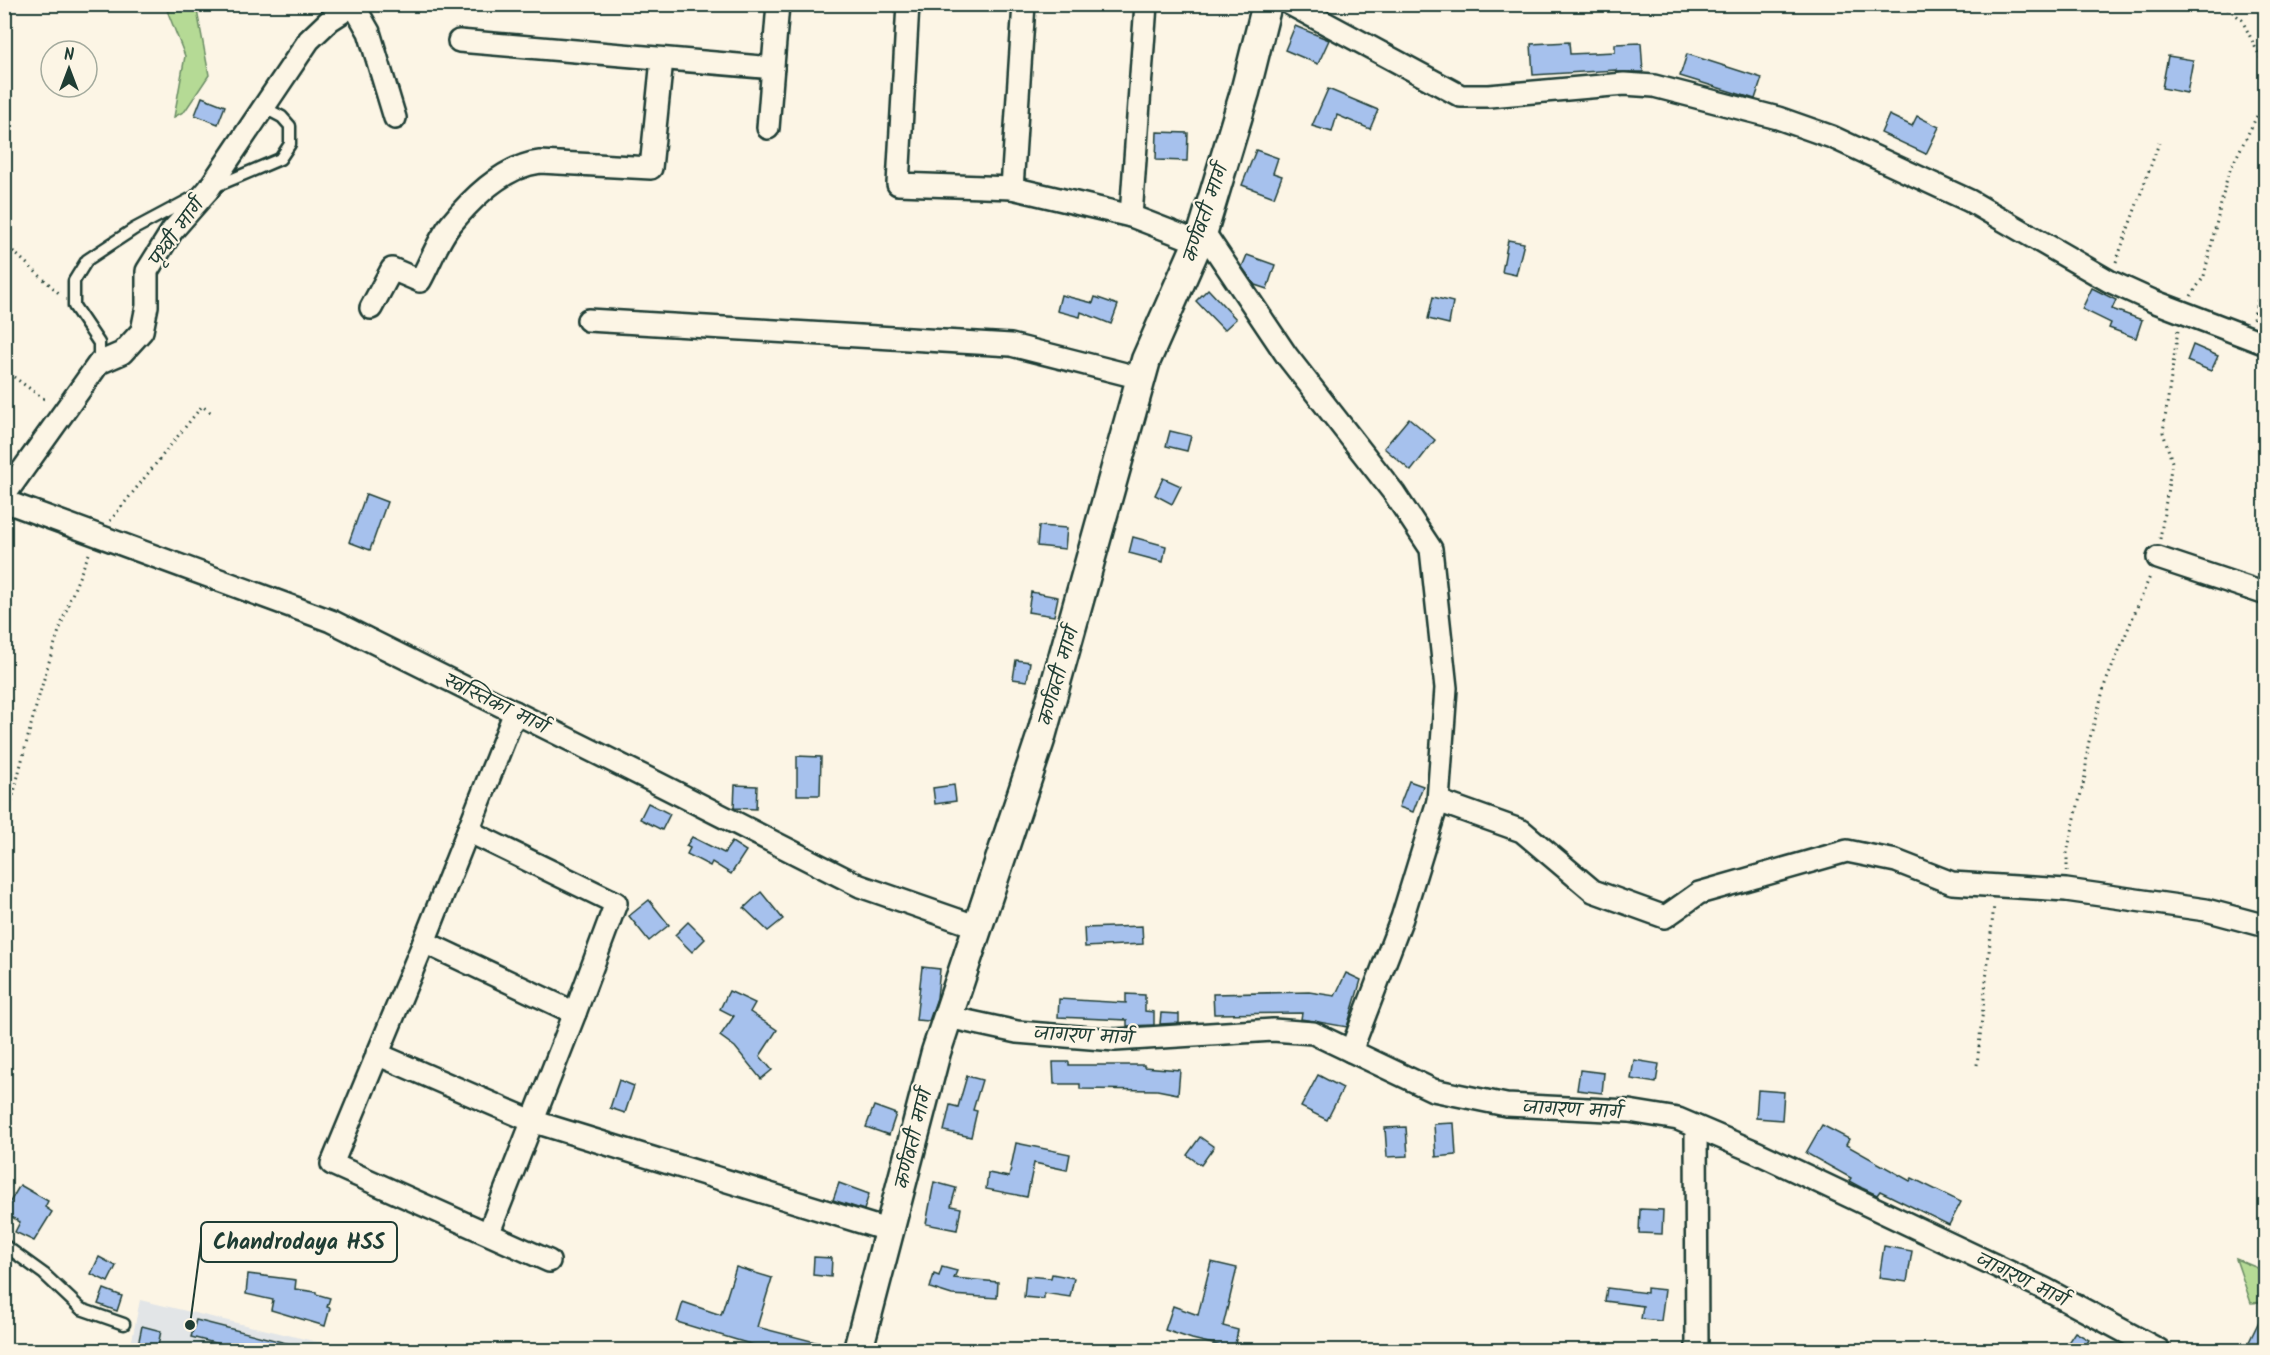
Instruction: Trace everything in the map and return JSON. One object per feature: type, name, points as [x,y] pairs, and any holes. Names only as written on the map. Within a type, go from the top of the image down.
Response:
[{"type":"main road","name":"कर्णवती मार्ग","points":[[858,1350],[936,1053],[1040,740],[1146,360],[1200,236],[1245,92],[1267,4]]},
{"type":"street","points":[[768,128],[778,4]]},
{"type":"street","points":[[908,4],[898,184],[1012,188],[1131,216],[1200,236],[1287,356],[1394,493],[1431,549],[1446,688],[1438,801],[1402,918],[1351,1051]]},
{"type":"street","points":[[1012,188],[1024,4]]},
{"type":"street","points":[[1131,216],[1146,4]]},
{"type":"street","points":[[1290,4],[1461,96],[1489,96],[1624,84],[1654,86],[1778,118],[1832,137],[1970,201],[2109,280],[2257,340]]},
{"type":"street","points":[[354,5],[369,32],[395,118]]},
{"type":"street","name":"पृथ्वी मार्ग","points":[[4,496],[99,363],[122,353],[142,331],[147,306],[147,271],[172,231],[208,190],[309,40],[330,20],[354,5]]},
{"type":"street","points":[[459,41],[773,68]]},
{"type":"street","points":[[371,308],[392,269],[420,281],[450,225],[487,187],[524,164],[540,162],[651,168],[662,59]]},
{"type":"street","points":[[588,320],[1011,345],[1141,378]]},
{"type":"street","name":"स्वस्तिका मार्ग","points":[[4,501],[331,621],[860,886],[978,927]]},
{"type":"street","points":[[2158,558],[2265,594]]},
{"type":"street","points":[[515,712],[424,942],[332,1164],[489,1232],[549,1261]]},
{"type":"street","points":[[1438,801],[1522,831],[1593,891],[1665,917],[1699,893],[1847,850],[1896,861],[1952,883],[2066,890],[2206,910],[2265,926]]},
{"type":"street","points":[[468,831],[616,903],[489,1232]]},
{"type":"street","points":[[424,942],[575,1012]]},
{"type":"street","name":"जागरण मार्ग","points":[[948,1017],[1017,1032],[1115,1040],[1274,1030],[1313,1033],[1433,1090],[1506,1105],[1629,1111],[1678,1119],[1769,1158],[2045,1289],[2159,1350]]},
{"type":"street","points":[[376,1054],[532,1121],[890,1231]]},
{"type":"street","points":[[1696,1126],[1697,1350]]},
{"type":"lane","points":[[99,363],[99,343],[74,306],[74,282],[87,260],[134,229],[208,190],[280,159],[290,144],[290,126],[282,117],[263,107]]},
{"type":"lane","points":[[4,1245],[44,1274],[81,1309],[124,1324]]},
{"type":"path","points":[[2223,4],[2242,21],[2265,69]]},
{"type":"path","points":[[2066,890],[2067,852],[2085,776],[2088,745],[2105,684],[2158,558],[2172,462],[2163,432],[2181,311],[2204,276],[2228,174],[2265,98]]},
{"type":"path","points":[[2109,280],[2158,142]]},
{"type":"path","points":[[4,243],[74,306]]},
{"type":"path","points":[[2257,340],[2265,268]]},
{"type":"path","points":[[4,370],[62,413]]},
{"type":"path","points":[[4,824],[54,644],[74,589],[98,535],[202,406],[213,414]]},
{"type":"path","points":[[1977,1065],[1996,886]]},
{"type":"shaded area","points":[[140,1300],[351,1350],[130,1350]]},
{"type":"green space","points":[[165,5],[196,5],[209,75],[185,111],[174,117],[185,56]]},
{"type":"green space","points":[[2236,1259],[2265,1271],[2265,1302],[2251,1303]]},
{"type":"building","points":[[1295,26],[1329,40],[1318,64],[1285,50]]},
{"type":"building","points":[[1569,42],[1570,54],[1615,52],[1615,44],[1641,43],[1643,72],[1616,72],[1616,70],[1533,75],[1531,44]]},
{"type":"building","points":[[1687,54],[1762,78],[1755,99],[1680,76]]},
{"type":"building","points":[[2168,56],[2193,60],[2187,93],[2162,88]]},
{"type":"building","points":[[1328,89],[1378,110],[1370,129],[1337,115],[1332,132],[1312,126]]},
{"type":"building","points":[[202,97],[225,106],[218,124],[195,115]]},
{"type":"building","points":[[1889,115],[1912,126],[1917,116],[1939,127],[1926,154],[1881,133]]},
{"type":"building","points":[[1157,132],[1188,133],[1187,161],[1156,160]]},
{"type":"building","points":[[1256,150],[1278,158],[1273,173],[1282,176],[1274,197],[1242,185]]},
{"type":"building","points":[[1508,240],[1524,243],[1516,275],[1502,272]]},
{"type":"building","points":[[1247,255],[1275,265],[1267,289],[1255,285],[1242,267]]},
{"type":"building","points":[[2092,288],[2116,300],[2112,309],[2142,320],[2136,338],[2109,328],[2111,323],[2082,309]]},
{"type":"building","points":[[1208,289],[1236,319],[1224,330],[1196,301]]},
{"type":"building","points":[[1061,295],[1093,303],[1095,297],[1118,305],[1111,324],[1081,312],[1080,317],[1057,311]]},
{"type":"building","points":[[1433,297],[1453,302],[1449,324],[1428,319]]},
{"type":"building","points":[[2193,345],[2218,356],[2211,371],[2187,361]]},
{"type":"building","points":[[1409,418],[1435,440],[1411,471],[1384,448]]},
{"type":"building","points":[[1170,431],[1191,436],[1187,451],[1166,446]]},
{"type":"building","points":[[1163,478],[1181,486],[1172,504],[1155,495]]},
{"type":"building","points":[[366,494],[387,502],[370,550],[349,542]]},
{"type":"building","points":[[1039,526],[1067,528],[1065,549],[1037,546]]},
{"type":"building","points":[[1133,537],[1166,546],[1163,562],[1129,553]]},
{"type":"building","points":[[1031,592],[1058,597],[1054,616],[1028,612]]},
{"type":"building","points":[[1016,660],[1030,662],[1027,681],[1013,679]]},
{"type":"building","points":[[797,756],[821,757],[820,795],[797,795]]},
{"type":"building","points":[[1409,781],[1423,786],[1413,812],[1399,807]]},
{"type":"building","points":[[735,785],[757,786],[756,809],[734,808]]},
{"type":"building","points":[[954,785],[956,801],[935,804],[933,788]]},
{"type":"building","points":[[648,803],[670,814],[662,830],[640,819]]},
{"type":"building","points":[[692,837],[724,853],[732,842],[746,851],[731,874],[712,862],[710,866],[687,854],[690,848],[686,846]]},
{"type":"building","points":[[761,892],[783,919],[768,931],[744,908]]},
{"type":"building","points":[[649,900],[669,925],[649,941],[629,916]]},
{"type":"building","points":[[688,922],[705,939],[692,952],[675,935]]},
{"type":"building","points":[[1142,926],[1143,944],[1085,947],[1084,928]]},
{"type":"building","points":[[922,967],[940,969],[937,998],[929,1021],[916,1020]]},
{"type":"building","points":[[1346,973],[1361,980],[1347,1027],[1301,1019],[1302,1013],[1214,1014],[1213,994],[1309,992],[1335,996]]},
{"type":"building","points":[[729,991],[755,1003],[750,1012],[777,1030],[760,1056],[772,1070],[761,1079],[735,1047],[720,1036],[734,1016],[720,1009]]},
{"type":"building","points":[[1126,994],[1145,995],[1145,1011],[1154,1012],[1154,1025],[1127,1026],[1127,1020],[1058,1017],[1059,999],[1126,1003]]},
{"type":"building","points":[[1161,1013],[1179,1014],[1179,1023],[1160,1024]]},
{"type":"building","points":[[1634,1060],[1659,1064],[1656,1083],[1631,1079]]},
{"type":"building","points":[[1053,1062],[1069,1062],[1069,1065],[1144,1065],[1144,1067],[1180,1070],[1178,1094],[1157,1090],[1080,1089],[1080,1084],[1054,1084]]},
{"type":"building","points":[[1580,1070],[1604,1073],[1602,1093],[1577,1090]]},
{"type":"building","points":[[1318,1075],[1343,1088],[1327,1120],[1301,1107]]},
{"type":"building","points":[[967,1076],[982,1080],[973,1110],[977,1111],[971,1137],[944,1131],[950,1105],[958,1107]]},
{"type":"building","points":[[619,1080],[634,1086],[625,1113],[610,1108]]},
{"type":"building","points":[[1758,1090],[1784,1092],[1782,1120],[1756,1118]]},
{"type":"building","points":[[874,1106],[896,1114],[889,1135],[866,1127]]},
{"type":"building","points":[[1454,1123],[1456,1155],[1436,1157],[1434,1124]]},
{"type":"building","points":[[1822,1125],[1849,1139],[1846,1145],[1910,1181],[1912,1178],[1961,1202],[1949,1225],[1880,1191],[1877,1195],[1862,1188],[1849,1181],[1851,1178],[1806,1153]]},
{"type":"building","points":[[1406,1127],[1408,1156],[1387,1157],[1385,1128]]},
{"type":"building","points":[[1200,1137],[1214,1147],[1201,1165],[1187,1155]]},
{"type":"building","points":[[1016,1143],[1070,1154],[1067,1170],[1034,1163],[1027,1197],[986,1189],[988,1173],[1009,1177]]},
{"type":"building","points":[[934,1182],[956,1188],[951,1206],[961,1208],[957,1230],[926,1224]]},
{"type":"building","points":[[839,1183],[869,1194],[864,1210],[833,1200]]},
{"type":"building","points":[[20,1185],[48,1201],[45,1207],[52,1212],[34,1241],[15,1232],[20,1222],[4,1212]]},
{"type":"building","points":[[1640,1209],[1663,1210],[1662,1234],[1639,1233]]},
{"type":"building","points":[[1884,1246],[1912,1251],[1907,1282],[1879,1278]]},
{"type":"building","points":[[99,1257],[116,1266],[108,1282],[91,1274]]},
{"type":"building","points":[[814,1257],[832,1258],[831,1277],[813,1275]]},
{"type":"building","points":[[1211,1262],[1237,1268],[1223,1326],[1238,1330],[1234,1349],[1165,1330],[1173,1306],[1198,1315]]},
{"type":"building","points":[[736,1267],[772,1278],[757,1327],[827,1345],[827,1350],[770,1350],[677,1322],[683,1302],[721,1315]]},
{"type":"building","points":[[942,1267],[957,1271],[954,1278],[998,1282],[997,1298],[952,1295],[930,1288],[934,1274],[939,1276]]},
{"type":"building","points":[[248,1274],[296,1280],[295,1289],[316,1292],[316,1294],[330,1298],[325,1326],[271,1310],[273,1300],[246,1294]]},
{"type":"building","points":[[1052,1274],[1074,1278],[1070,1297],[1044,1293],[1044,1299],[1024,1297],[1026,1276],[1051,1278]]},
{"type":"building","points":[[1607,1288],[1647,1293],[1647,1288],[1665,1290],[1661,1321],[1641,1319],[1643,1306],[1605,1301]]},
{"type":"building","points":[[104,1289],[122,1296],[117,1311],[98,1304]]},
{"type":"building","points":[[2265,1309],[2265,1350],[2245,1350]]},
{"type":"building","points":[[196,1320],[294,1345],[294,1350],[242,1350],[191,1337]]},
{"type":"building","points":[[142,1326],[161,1331],[157,1350],[137,1350]]},
{"type":"building","points":[[2075,1332],[2089,1340],[2083,1350],[2063,1350]]},
{"type":"place","name":"Chandrodaya HSS","points":[[190,1325]]}]
